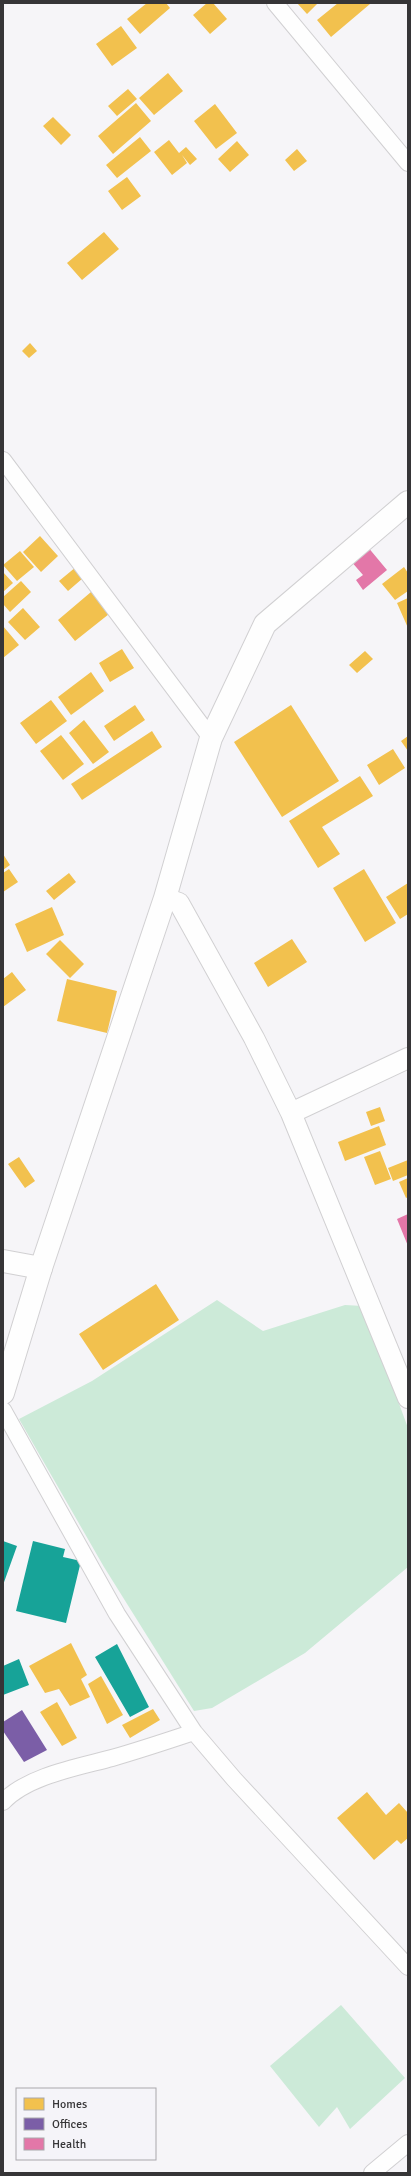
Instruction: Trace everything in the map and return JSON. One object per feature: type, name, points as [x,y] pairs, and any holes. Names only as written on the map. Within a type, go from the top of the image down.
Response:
[{"type":"main road","points":[[3,1393],[41,1268],[165,898],[210,738],[265,624],[408,502]]},
{"type":"main road","points":[[3,1261],[41,1268]]},
{"type":"street","points":[[275,3],[408,163]]},
{"type":"street","points":[[3,460],[210,738]]},
{"type":"street","points":[[165,898],[180,903],[254,1038],[291,1113],[408,1398]]},
{"type":"street","points":[[291,1113],[408,1058]]},
{"type":"street","points":[[3,1410],[117,1614],[194,1732],[234,1779],[408,1967]]},
{"type":"street","points":[[3,1802],[9,1796],[42,1778],[157,1745],[194,1732]]},
{"type":"street","points":[[372,2173],[408,2142]]},
{"type":"green space","points":[[217,1300],[263,1331],[345,1305],[363,1306],[408,1428],[408,1567],[305,1653],[212,1708],[194,1711],[104,1567],[19,1419],[92,1381]]},
{"type":"green space","points":[[341,2005],[405,2078],[350,2129],[337,2107],[319,2127],[270,2066]]},
{"type":"building: Homes","points":[[147,3],[166,3],[170,8],[140,34],[127,19]]},
{"type":"building: Homes","points":[[207,3],[213,3],[227,19],[210,34],[193,15]]},
{"type":"building: Homes","points":[[297,3],[318,3],[307,14]]},
{"type":"building: Homes","points":[[338,3],[370,4],[331,37],[317,20]]},
{"type":"building: Homes","points":[[121,26],[137,48],[112,66],[96,44]]},
{"type":"building: Homes","points":[[168,73],[183,91],[154,115],[139,98]]},
{"type":"building: Homes","points":[[128,89],[137,99],[117,116],[108,106]]},
{"type":"building: Homes","points":[[136,103],[151,121],[113,154],[98,136]]},
{"type":"building: Homes","points":[[215,104],[237,133],[216,149],[194,121]]},
{"type":"building: Homes","points":[[53,117],[71,135],[61,145],[43,126]]},
{"type":"building: Homes","points":[[140,137],[151,151],[117,178],[106,165]]},
{"type":"building: Homes","points":[[169,140],[179,153],[186,147],[197,159],[190,165],[182,155],[187,163],[172,175],[154,152]]},
{"type":"building: Homes","points":[[237,141],[249,155],[230,172],[218,159]]},
{"type":"building: Homes","points":[[297,149],[307,161],[294,171],[285,160]]},
{"type":"building: Homes","points":[[127,177],[141,196],[122,210],[108,191]]},
{"type":"building: Homes","points":[[104,232],[119,249],[82,280],[67,263]]},
{"type":"building: Homes","points":[[30,343],[37,351],[29,358],[22,351]]},
{"type":"building: Homes","points":[[40,536],[58,556],[41,572],[23,552]]},
{"type":"building: Homes","points":[[20,551],[34,567],[17,581],[3,565]]},
{"type":"building: Homes","points":[[82,562],[90,572],[68,591],[59,581]]},
{"type":"building: Homes","points":[[404,567],[408,573],[408,591],[395,600],[382,584]]},
{"type":"building: Homes","points":[[3,572],[13,583],[3,592]]},
{"type":"building: Homes","points":[[21,581],[31,592],[10,612],[3,604],[3,597]]},
{"type":"building: Homes","points":[[91,592],[109,614],[75,641],[58,620]]},
{"type":"building: Homes","points":[[408,598],[408,628],[397,603]]},
{"type":"building: Homes","points":[[23,608],[40,627],[25,640],[8,622]]},
{"type":"building: Homes","points":[[3,626],[19,645],[3,658]]},
{"type":"building: Homes","points":[[122,649],[134,668],[110,682],[99,663]]},
{"type":"building: Homes","points":[[365,651],[373,659],[357,673],[349,665]]},
{"type":"building: Homes","points":[[91,672],[104,691],[71,715],[58,697]]},
{"type":"building: Homes","points":[[51,700],[67,721],[36,744],[20,723]]},
{"type":"building: Homes","points":[[135,705],[145,720],[114,741],[104,726]]},
{"type":"building: Homes","points":[[291,705],[339,781],[282,817],[234,742]]},
{"type":"building: Homes","points":[[84,720],[109,752],[93,764],[69,733]]},
{"type":"building: Homes","points":[[152,731],[162,747],[82,800],[71,784]]},
{"type":"building: Homes","points":[[61,735],[84,764],[63,780],[40,751]]},
{"type":"building: Homes","points":[[408,736],[408,751],[401,741]]},
{"type":"building: Homes","points":[[393,749],[405,768],[379,785],[367,765]]},
{"type":"building: Homes","points":[[360,776],[373,796],[322,827],[340,854],[318,868],[289,821]]},
{"type":"building: Homes","points":[[3,854],[10,865],[3,870]]},
{"type":"building: Homes","points":[[9,869],[18,882],[3,892],[3,873]]},
{"type":"building: Homes","points":[[364,869],[396,923],[365,942],[333,888]]},
{"type":"building: Homes","points":[[69,873],[76,882],[54,900],[46,891]]},
{"type":"building: Homes","points":[[408,883],[408,914],[400,919],[386,897]]},
{"type":"building: Homes","points":[[52,907],[64,935],[27,952],[15,924]]},
{"type":"building: Homes","points":[[292,939],[307,962],[268,987],[254,963]]},
{"type":"building: Homes","points":[[60,940],[84,964],[70,978],[46,954]]},
{"type":"building: Homes","points":[[12,972],[26,990],[3,1007],[3,979]]},
{"type":"building: Homes","points":[[67,979],[117,991],[107,1033],[57,1021]]},
{"type":"building: Homes","points":[[380,1107],[385,1121],[371,1126],[366,1112]]},
{"type":"building: Homes","points":[[379,1126],[386,1145],[345,1161],[338,1142]]},
{"type":"building: Homes","points":[[380,1151],[391,1179],[375,1185],[364,1157]]},
{"type":"building: Homes","points":[[19,1157],[35,1181],[25,1188],[8,1164]]},
{"type":"building: Homes","points":[[408,1160],[408,1175],[393,1181],[388,1168]]},
{"type":"building: Homes","points":[[408,1178],[408,1197],[406,1198],[399,1182]]},
{"type":"building: Homes","points":[[156,1284],[179,1320],[103,1370],[79,1334]]},
{"type":"building: Homes","points":[[71,1643],[87,1675],[81,1679],[90,1697],[70,1706],[59,1689],[45,1693],[29,1666]]},
{"type":"building: Homes","points":[[101,1676],[123,1715],[107,1724],[88,1684]]},
{"type":"building: Homes","points":[[57,1702],[77,1738],[62,1746],[40,1712]]},
{"type":"building: Homes","points":[[153,1709],[160,1720],[130,1738],[122,1725]]},
{"type":"building: Homes","points":[[367,1792],[386,1815],[399,1803],[408,1813],[408,1838],[401,1844],[397,1840],[374,1860],[337,1818]]},
{"type":"building: Offices","points":[[22,1710],[47,1750],[24,1762],[3,1731],[3,1722]]},
{"type":"building: Health","points":[[367,546],[387,570],[363,590],[356,580],[363,575],[350,560]]},
{"type":"building: Health","points":[[408,1214],[408,1246],[397,1219]]},
{"type":"building: Public","points":[[3,1541],[17,1546],[3,1585]]},
{"type":"building: Public","points":[[33,1541],[65,1549],[63,1557],[81,1561],[66,1623],[16,1611]]},
{"type":"building: Public","points":[[117,1644],[149,1707],[130,1717],[95,1657]]},
{"type":"building: Public","points":[[19,1659],[29,1685],[3,1695],[3,1666]]}]
